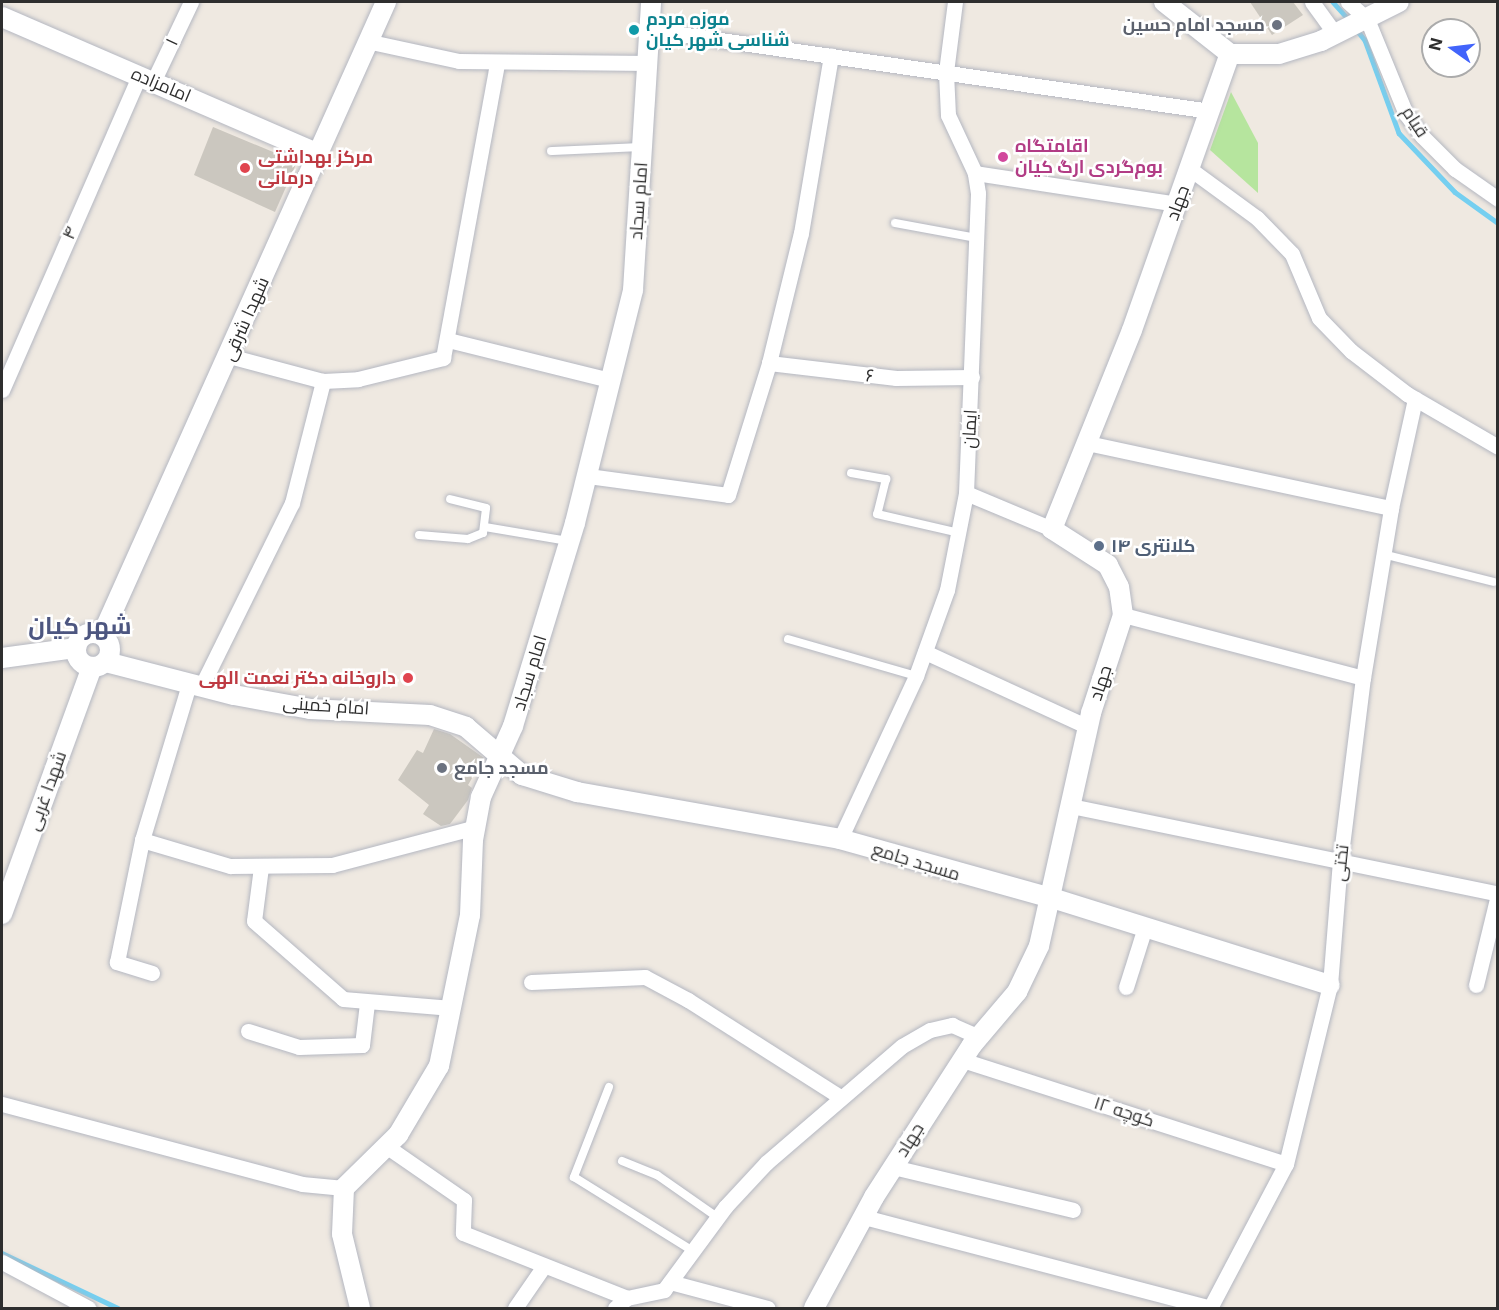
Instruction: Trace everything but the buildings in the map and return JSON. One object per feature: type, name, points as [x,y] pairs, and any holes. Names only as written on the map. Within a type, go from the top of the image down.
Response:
[{"type":"street","name":"۱","points":[[146,79],[191,2]]},
{"type":"street","name":"شهدا شرقی","points":[[102,635],[371,42],[386,2]]},
{"type":"street","name":"امام سجاد","points":[[344,1188],[386,1146],[418,1106],[439,1066],[470,915],[476,827],[481,797],[502,755],[570,541],[633,290],[652,30],[651,2]]},
{"type":"street","name":"ایمان","points":[[840,839],[925,652],[947,591],[966,493],[976,237],[975,173],[948,114],[946,72],[955,2]]},
{"type":"street","points":[[1164,2],[1230,54],[1279,54],[1362,20],[1399,2]]},
{"type":"street","points":[[1312,2],[1362,20]]},
{"type":"street","points":[[1348,2],[1362,20]]},
{"type":"street","name":"امامزاده","points":[[2,16],[320,154]]},
{"type":"street","name":"قیام","points":[[1362,20],[1406,114],[1422,136],[1455,169],[1497,199]]},
{"type":"street","points":[[652,30],[1210,111]]},
{"type":"street","points":[[371,42],[459,61],[649,63]]},
{"type":"street","name":"جهاد","points":[[814,1308],[893,1167],[962,1060],[1017,992],[1039,946],[1052,898],[1088,727],[1123,615],[1119,586],[1108,565],[1052,529],[1178,204],[1230,54]]},
{"type":"street","points":[[588,476],[728,495],[769,363],[801,233],[831,56]]},
{"type":"street","points":[[230,356],[323,381],[358,379],[443,358],[497,63]]},
{"type":"street","name":"۴","points":[[2,390],[146,79]]},
{"type":"street","points":[[1190,169],[1257,218],[1292,254],[1319,318],[1351,351],[1415,399],[1497,447]]},
{"type":"street","points":[[975,173],[1178,204]]},
{"type":"street","points":[[448,340],[610,380]]},
{"type":"street","name":"۶","points":[[769,363],[896,378],[972,378]]},
{"type":"street","points":[[153,973],[117,962],[142,840],[195,686],[292,503],[323,381]]},
{"type":"street","name":"تختی","points":[[1210,1308],[1286,1164],[1330,985],[1340,862],[1363,678],[1391,508],[1415,399]]},
{"type":"street","points":[[1087,443],[1391,508]]},
{"type":"street","points":[[966,493],[1052,529]]},
{"type":"street","points":[[1123,615],[1363,678]]},
{"type":"street","points":[[85,634],[102,635],[111,647],[99,664],[78,659],[76,648],[85,634]]},
{"type":"street","points":[[2,658],[76,648]]},
{"type":"street","points":[[925,652],[1088,727]]},
{"type":"street","name":"امام خمینی","points":[[99,664],[310,709],[430,715],[466,727],[502,755]]},
{"type":"street","name":"شهدا غربی","points":[[2,914],[99,664]]},
{"type":"street","name":"مسجد جامع","points":[[502,755],[522,775],[577,792],[840,839],[1052,898],[1330,985]]},
{"type":"street","points":[[1071,806],[1497,895],[1476,985]]},
{"type":"street","points":[[142,840],[230,866],[332,865],[476,827]]},
{"type":"street","points":[[261,867],[254,921],[344,999],[367,1003],[452,1008]]},
{"type":"street","points":[[1126,987],[1145,927]]},
{"type":"street","points":[[531,982],[645,977],[688,1000],[840,1097]]},
{"type":"street","points":[[248,1031],[298,1047],[362,1046],[367,1003]]},
{"type":"street","points":[[615,1308],[627,1298],[664,1290],[717,1217],[766,1163],[902,1046],[930,1030],[952,1025],[979,1037]]},
{"type":"street","name":"کوچه ۱۲","points":[[962,1060],[1286,1164]]},
{"type":"street","points":[[2,1104],[302,1184],[344,1188],[342,1234],[360,1308]]},
{"type":"street","points":[[386,1146],[464,1200],[463,1233],[627,1298]]},
{"type":"street","points":[[893,1167],[1073,1210]]},
{"type":"street","points":[[864,1217],[1210,1308]]},
{"type":"street","points":[[2,1262],[88,1308]]},
{"type":"street","points":[[515,1308],[544,1266]]},
{"type":"street","points":[[670,1282],[768,1308]]},
{"type":"lane","points":[[551,150],[642,147]]},
{"type":"lane","points":[[895,223],[976,237]]},
{"type":"lane","points":[[851,473],[886,479],[877,514],[959,533]]},
{"type":"lane","points":[[419,535],[468,539],[483,533],[486,508],[450,499]]},
{"type":"lane","points":[[484,527],[570,541]]},
{"type":"lane","points":[[1383,554],[1494,582]]},
{"type":"lane","points":[[789,639],[916,676]]},
{"type":"lane","points":[[609,1087],[574,1177],[693,1251]]},
{"type":"lane","points":[[622,1161],[657,1175],[717,1217]]},
{"type":"green space","points":[[1231,92],[1258,143],[1258,193],[1210,150]]},
{"type":"waterway","points":[[1333,2],[1351,22]]},
{"type":"waterway","points":[[1356,29],[1365,40],[1399,133],[1455,192],[1498,223]]},
{"type":"waterway","points":[[2,1253],[118,1308]]},
{"type":"place","name":"مسجد امام حسین","points":[[1277,25]]},
{"type":"place","name":"موزه مردم شناسی شهر کیان","points":[[634,30]]},
{"type":"place","name":"اقامتگاه بوم‌گردی ارگ کیان","points":[[1003,157]]},
{"type":"place","name":"مرکز بهداشتی درمانی","points":[[245,168]]},
{"type":"place","name":"کلانتری ۱۴","points":[[1099,546]]},
{"type":"place","name":"داروخانه دکتر نعمت الهی","points":[[408,678]]},
{"type":"place","name":"مسجد جامع","points":[[442,768]]},
{"type":"district","name":"شهر کیان","points":[[80,626]]}]
